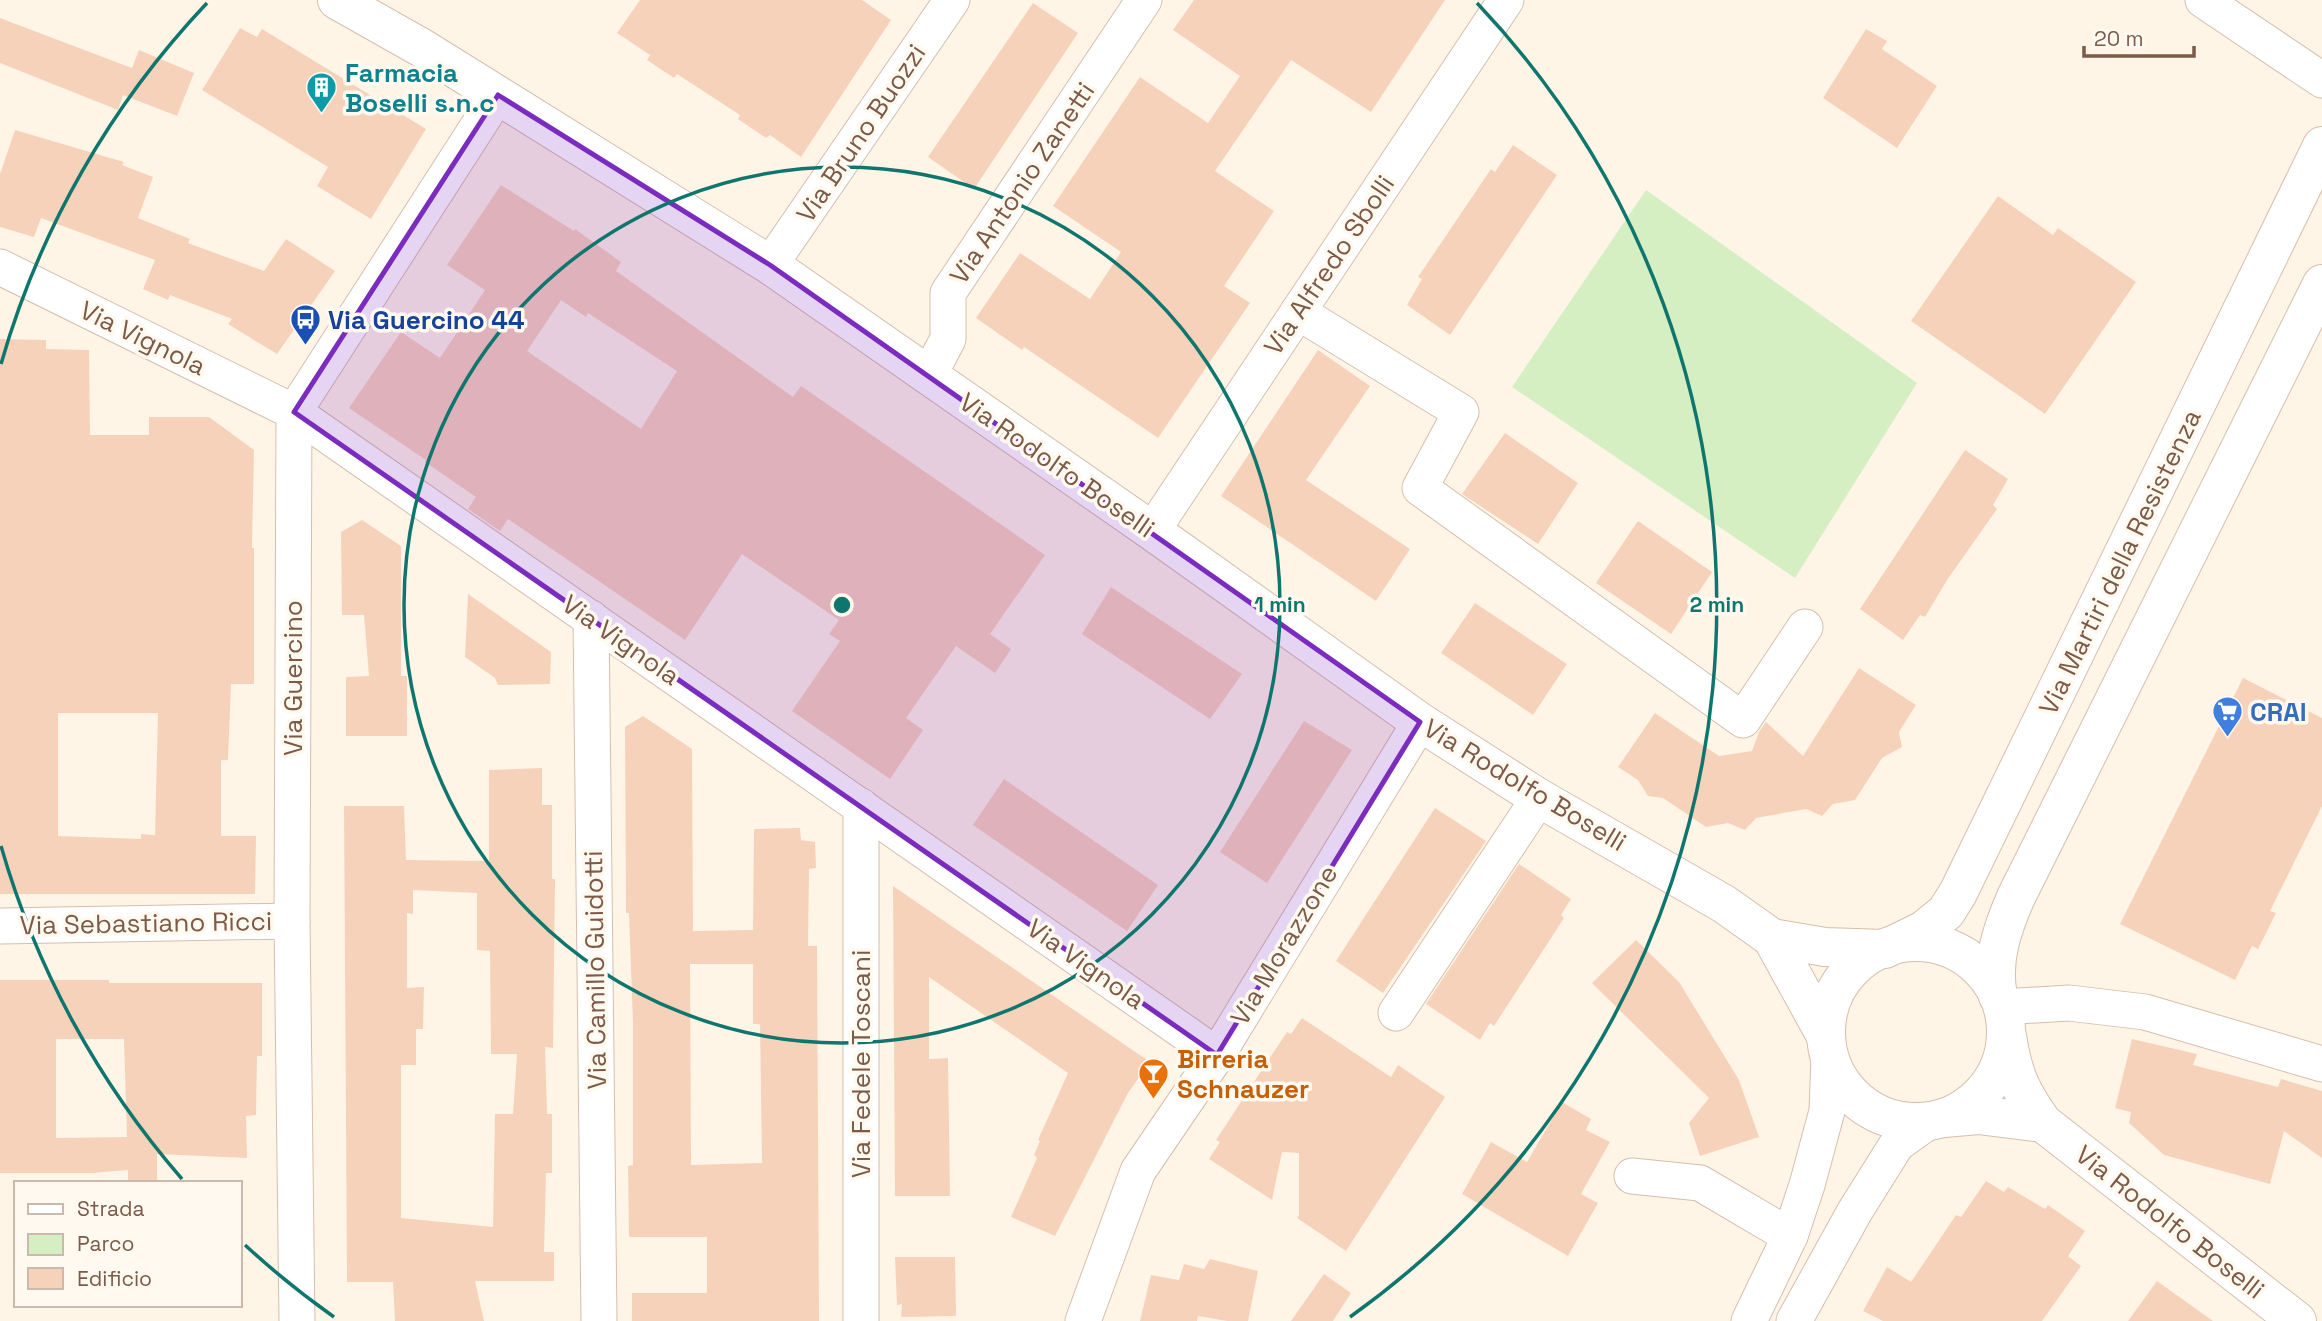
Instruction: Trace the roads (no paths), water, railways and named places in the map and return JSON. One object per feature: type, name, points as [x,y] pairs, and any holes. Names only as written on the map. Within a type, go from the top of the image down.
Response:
[{"type":"street","name":"Via Rodolfo Boselli","points":[[337,0],[422,48],[770,265],[1152,531],[1420,722],[1539,798],[1724,904],[1772,938],[1825,947],[1885,948]]},
{"type":"street","name":"Via Bruno Buozzi","points":[[770,265],[951,0]]},
{"type":"street","name":"Via Antonio Zanetti","points":[[929,375],[948,339],[948,293],[1144,0]]},
{"type":"street","name":"Via Alfredo Sbolli","points":[[1152,531],[1506,0]]},
{"type":"street","points":[[2203,0],[2322,79]]},
{"type":"street","points":[[294,412],[498,95]]},
{"type":"street","name":"Via Martiri della Resistenza","points":[[1885,948],[1924,930],[1946,912],[1958,893],[2322,146]]},
{"type":"street","name":"Via Vignola","points":[[0,267],[294,412],[1217,1055]]},
{"type":"street","points":[[1794,1321],[1896,1144],[1973,1102],[1995,1076],[2003,1056],[2002,1010],[1995,967],[2009,915],[2322,284]]},
{"type":"street","points":[[1298,312],[1461,412],[1420,488],[1743,720],[1805,627]]},
{"type":"street","name":"Via Guercino","points":[[294,412],[292,921],[297,1321]]},
{"type":"street","points":[[2175,450],[2226,476]]},
{"type":"street","name":"Via Camillo Guidotti","points":[[591,618],[599,1321]]},
{"type":"street","name":"Via Morazzone","points":[[1083,1321],[1138,1171],[1217,1055],[1420,722]]},
{"type":"street","points":[[1396,1013],[1539,798]]},
{"type":"street","name":"Via Fedele Toscani","points":[[861,806],[861,1321]]},
{"type":"street","name":"Via Sebastiano Ricci","points":[[0,926],[292,921]]},
{"type":"street","name":"Via Rodolfo Boselli","points":[[1772,938],[1828,1047]]},
{"type":"street","points":[[1749,1321],[1790,1236],[1807,1185],[1827,1111],[1830,1005],[1845,977],[1860,962],[1896,944],[1937,945],[1974,963],[1988,978],[2002,1010]]},
{"type":"street","points":[[2002,1010],[2068,1003],[2145,1012],[2322,1064]]},
{"type":"street","name":"Via Rodolfo Boselli","points":[[2002,1010],[2012,1067],[2018,1085],[2043,1123],[2297,1321]]},
{"type":"street","points":[[1828,1047],[1838,1077],[1850,1094],[1866,1108],[1885,1117],[1906,1122],[1978,1115],[2043,1123]]},
{"type":"street","points":[[1632,1177],[1700,1182],[1790,1236]]},
{"type":"place","name":"Farmacia Boselli s.n.c","points":[[322,115]]},
{"type":"place","name":"Via Guercino 44","points":[[305,347]]},
{"type":"place","name":"CRAI","points":[[2227,739]]},
{"type":"place","name":"Birreria Schnauzer","points":[[1154,1101]]}]
